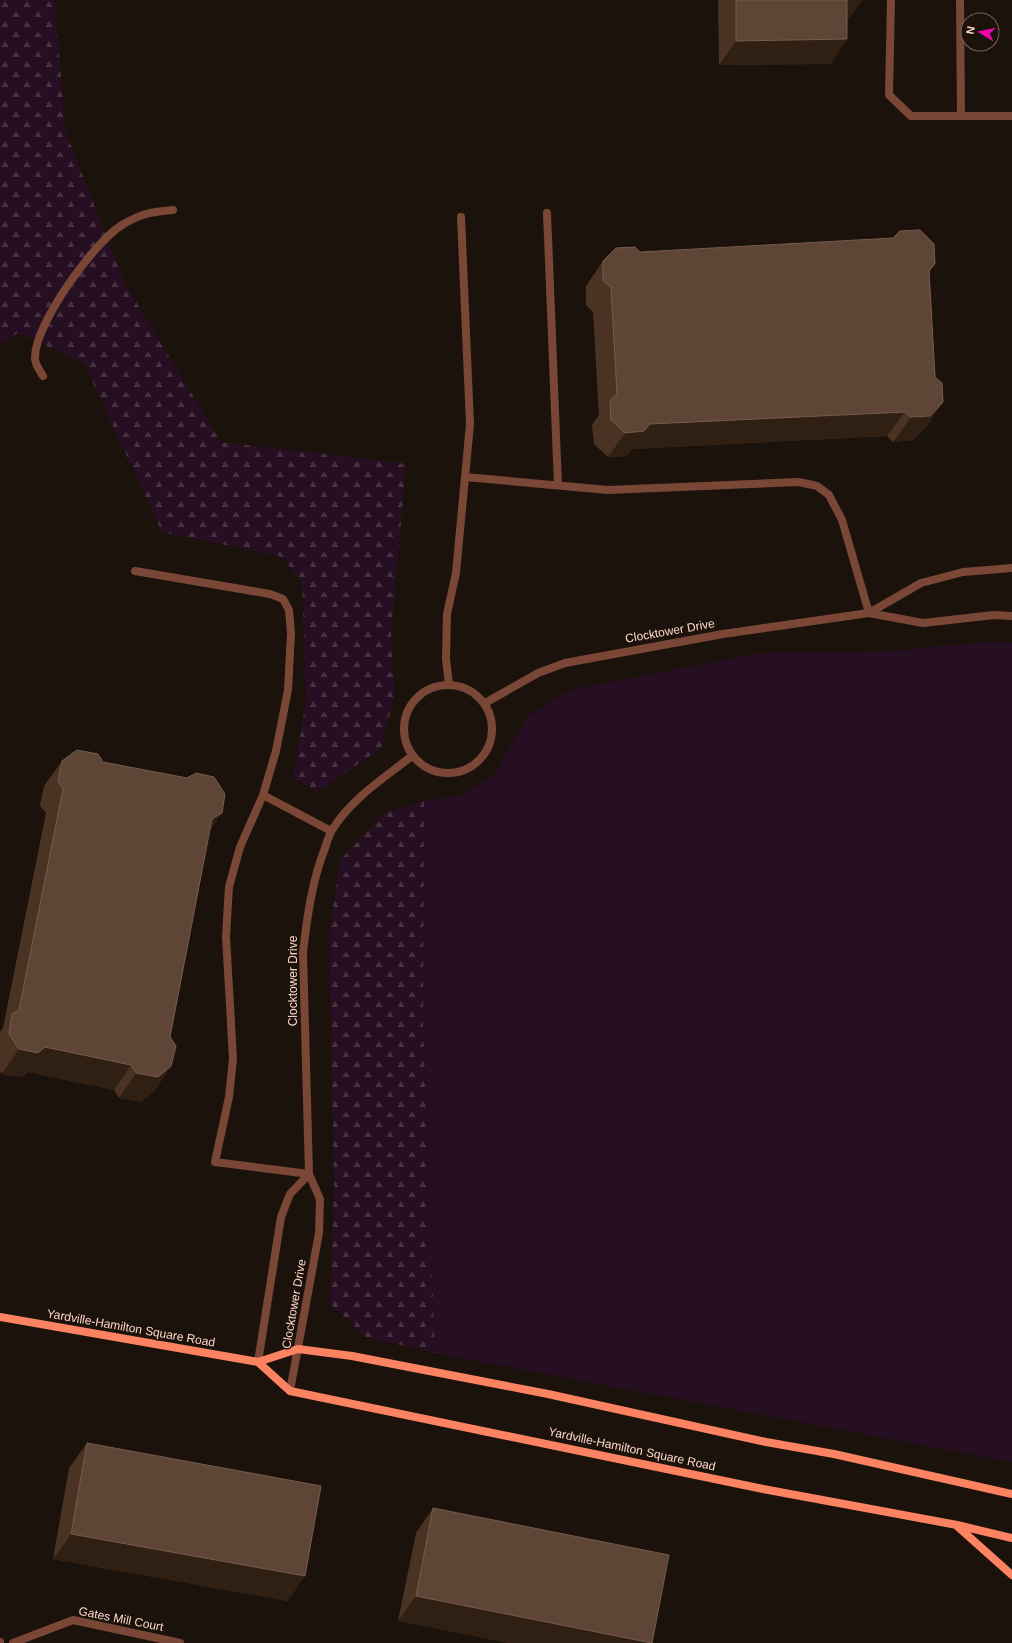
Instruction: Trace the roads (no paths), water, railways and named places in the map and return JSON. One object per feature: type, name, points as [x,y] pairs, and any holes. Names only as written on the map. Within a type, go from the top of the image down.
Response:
[{"type":"street","points":[[891,0],[889,95],[911,116],[1012,116]]},
{"type":"street","points":[[960,0],[961,116]]},
{"type":"street","points":[[43,376],[34,358],[42,330],[63,294],[93,251],[121,226],[146,213],[173,210]]},
{"type":"street","points":[[547,213],[558,485]]},
{"type":"street","points":[[449,684],[446,660],[447,614],[456,573],[470,424],[461,217]]},
{"type":"street","points":[[465,477],[608,490],[799,482],[817,486],[829,495],[842,520],[869,613]]},
{"type":"street","name":"Clocktower Drive","points":[[869,613],[921,583],[963,572],[1012,568]]},
{"type":"street","points":[[135,571],[270,594],[283,599],[289,610],[291,633],[288,690],[276,751],[263,795],[240,847],[229,887],[226,936],[234,1059],[229,1097],[215,1162],[310,1174]]},
{"type":"street","name":"Clocktower Drive","points":[[485,703],[538,673],[565,663],[723,634],[869,613],[924,624],[994,615],[1012,616]]},
{"type":"street","points":[[449,684],[463,686],[475,693],[485,703],[491,717],[493,733],[489,748],[480,760],[468,769],[453,773],[437,772],[423,766],[412,756],[406,743],[403,729],[405,715],[412,702],[422,692],[435,686],[449,684]]},
{"type":"street","name":"Clocktower Drive","points":[[290,1391],[320,1233],[320,1199],[310,1174],[303,953],[306,921],[319,864],[331,831],[369,788],[412,756]]},
{"type":"street","points":[[263,795],[331,831]]},
{"type":"street","points":[[290,1391],[258,1362],[281,1217],[290,1194],[310,1174]]},
{"type":"street","name":"Yardville-Hamilton Square Road","points":[[0,1317],[258,1362],[298,1349],[352,1356],[548,1394],[766,1442],[834,1454],[1012,1494]]},
{"type":"street","name":"Yardville-Hamilton Square Road","points":[[290,1391],[763,1489],[956,1525],[1012,1538]]},
{"type":"street","points":[[956,1525],[1012,1575]]},
{"type":"street","name":"Gates Mill Court","points":[[13,1643],[73,1620],[180,1643]]}]
